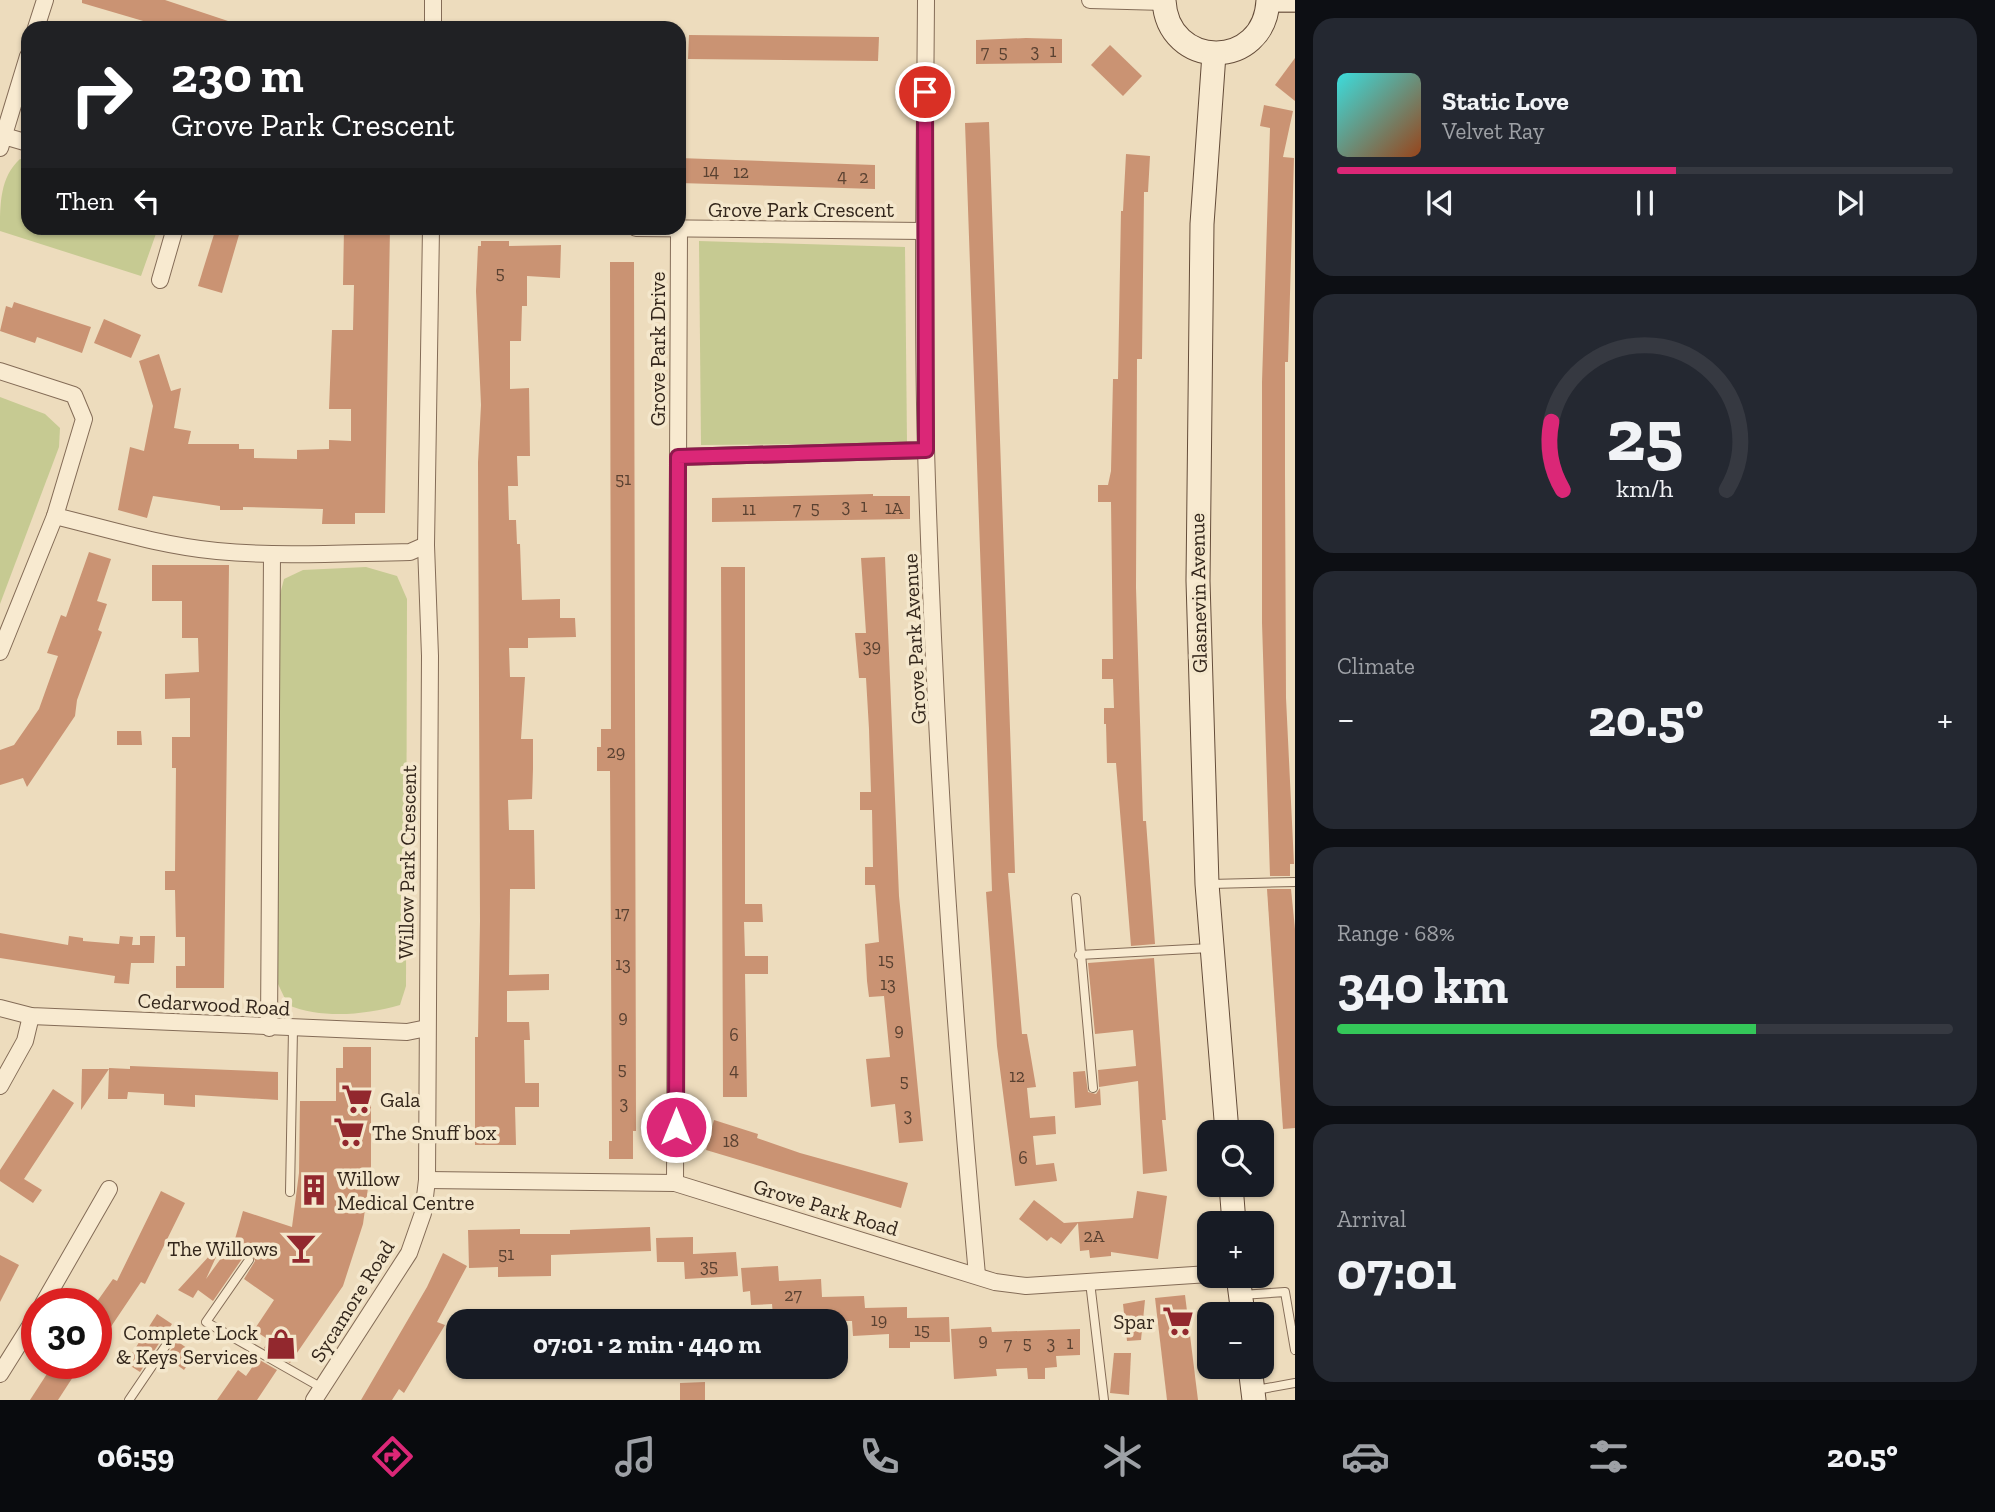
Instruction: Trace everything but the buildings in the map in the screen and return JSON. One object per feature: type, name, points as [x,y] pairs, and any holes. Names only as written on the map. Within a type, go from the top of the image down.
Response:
[{"type":"main road","points":[[1164,1],[1166,18],[1185,44],[1214,54],[1232,51],[1246,44],[1265,18],[1268,1]]},
{"type":"main road","name":"Glasnevin Avenue","points":[[1214,54],[1202,224],[1197,472],[1200,720],[1207,884],[1210,948],[1226,1120]]},
{"type":"street","points":[[38,21],[45,0]]},
{"type":"street","points":[[433,0],[433,21]]},
{"type":"street","name":"Grove Park Avenue","points":[[926,0],[923,231],[926,450],[952,998],[976,1275]]},
{"type":"street","points":[[1090,0],[1164,1]]},
{"type":"street","points":[[1268,1],[1295,2]]},
{"type":"street","points":[[21,79],[2,142],[21,143]]},
{"type":"street","name":"Grove Park Crescent","points":[[686,230],[923,231]]},
{"type":"street","points":[[160,280],[173,235]]},
{"type":"street","name":"Willow Park Crescent","points":[[427,1180],[430,656],[426,545],[431,235]]},
{"type":"street","name":"Grove Park Drive","points":[[675,1183],[678,235]]},
{"type":"street","points":[[0,371],[74,394],[84,419],[55,516],[0,652]]},
{"type":"street","points":[[678,457],[926,450]]},
{"type":"street","points":[[55,516],[163,543],[216,551],[272,555],[410,552],[426,545]]},
{"type":"street","points":[[269,1028],[272,555]]},
{"type":"street","name":"Cedarwood Road","points":[[0,1008],[31,1016],[269,1028],[407,1032],[427,1028]]},
{"type":"street","points":[[0,1086],[26,1041],[31,1016]]},
{"type":"street","name":"Grove Park Road","points":[[427,1180],[675,1183],[995,1282],[1026,1286],[1197,1275]]},
{"type":"street","name":"Sycamore Road","points":[[319,1396],[409,1253],[423,1213],[427,1180]]},
{"type":"street","points":[[52,1288],[109,1189]]},
{"type":"street","points":[[0,1374],[21,1342]]},
{"type":"street","points":[[0,1345],[14,1354]]},
{"type":"lane","points":[[1207,884],[1295,881]]},
{"type":"lane","points":[[1076,898],[1093,1088]]},
{"type":"lane","points":[[1079,955],[1210,948]]},
{"type":"lane","points":[[290,1192],[293,1028]]},
{"type":"lane","points":[[249,1260],[206,1322],[319,1396]]},
{"type":"lane","points":[[1090,1282],[1104,1400]]},
{"type":"lane","points":[[1241,1295],[1285,1292],[1295,1350]]},
{"type":"lane","points":[[129,1400],[171,1338]]},
{"type":"lane","points":[[1253,1395],[1295,1382]]},
{"type":"green space","points":[[21,159],[21,235],[156,235],[141,276],[0,231],[1,201],[8,174]]},
{"type":"green space","points":[[699,241],[905,247],[907,443],[701,445]]},
{"type":"green space","points":[[0,397],[45,414],[60,428],[59,447],[0,604]]},
{"type":"green space","points":[[366,567],[397,576],[407,599],[406,986],[400,1005],[358,1013],[329,1014],[288,1005],[278,984],[278,602],[284,579],[303,570]]},
{"type":"place","name":"Gala","points":[[357,1099]]},
{"type":"place","name":"The Snuff box","points":[[349,1132]]},
{"type":"place","name":"Willow Medical Centre","points":[[314,1190]]},
{"type":"place","name":"The Willows","points":[[301,1248]]},
{"type":"place","name":"Spar","points":[[1178,1321]]},
{"type":"place","name":"Complete Lock & Keys Services","points":[[281,1344]]},
{"type":"route","points":[[676,1127],[678,457],[926,450],[923,231],[925,92]]}]
